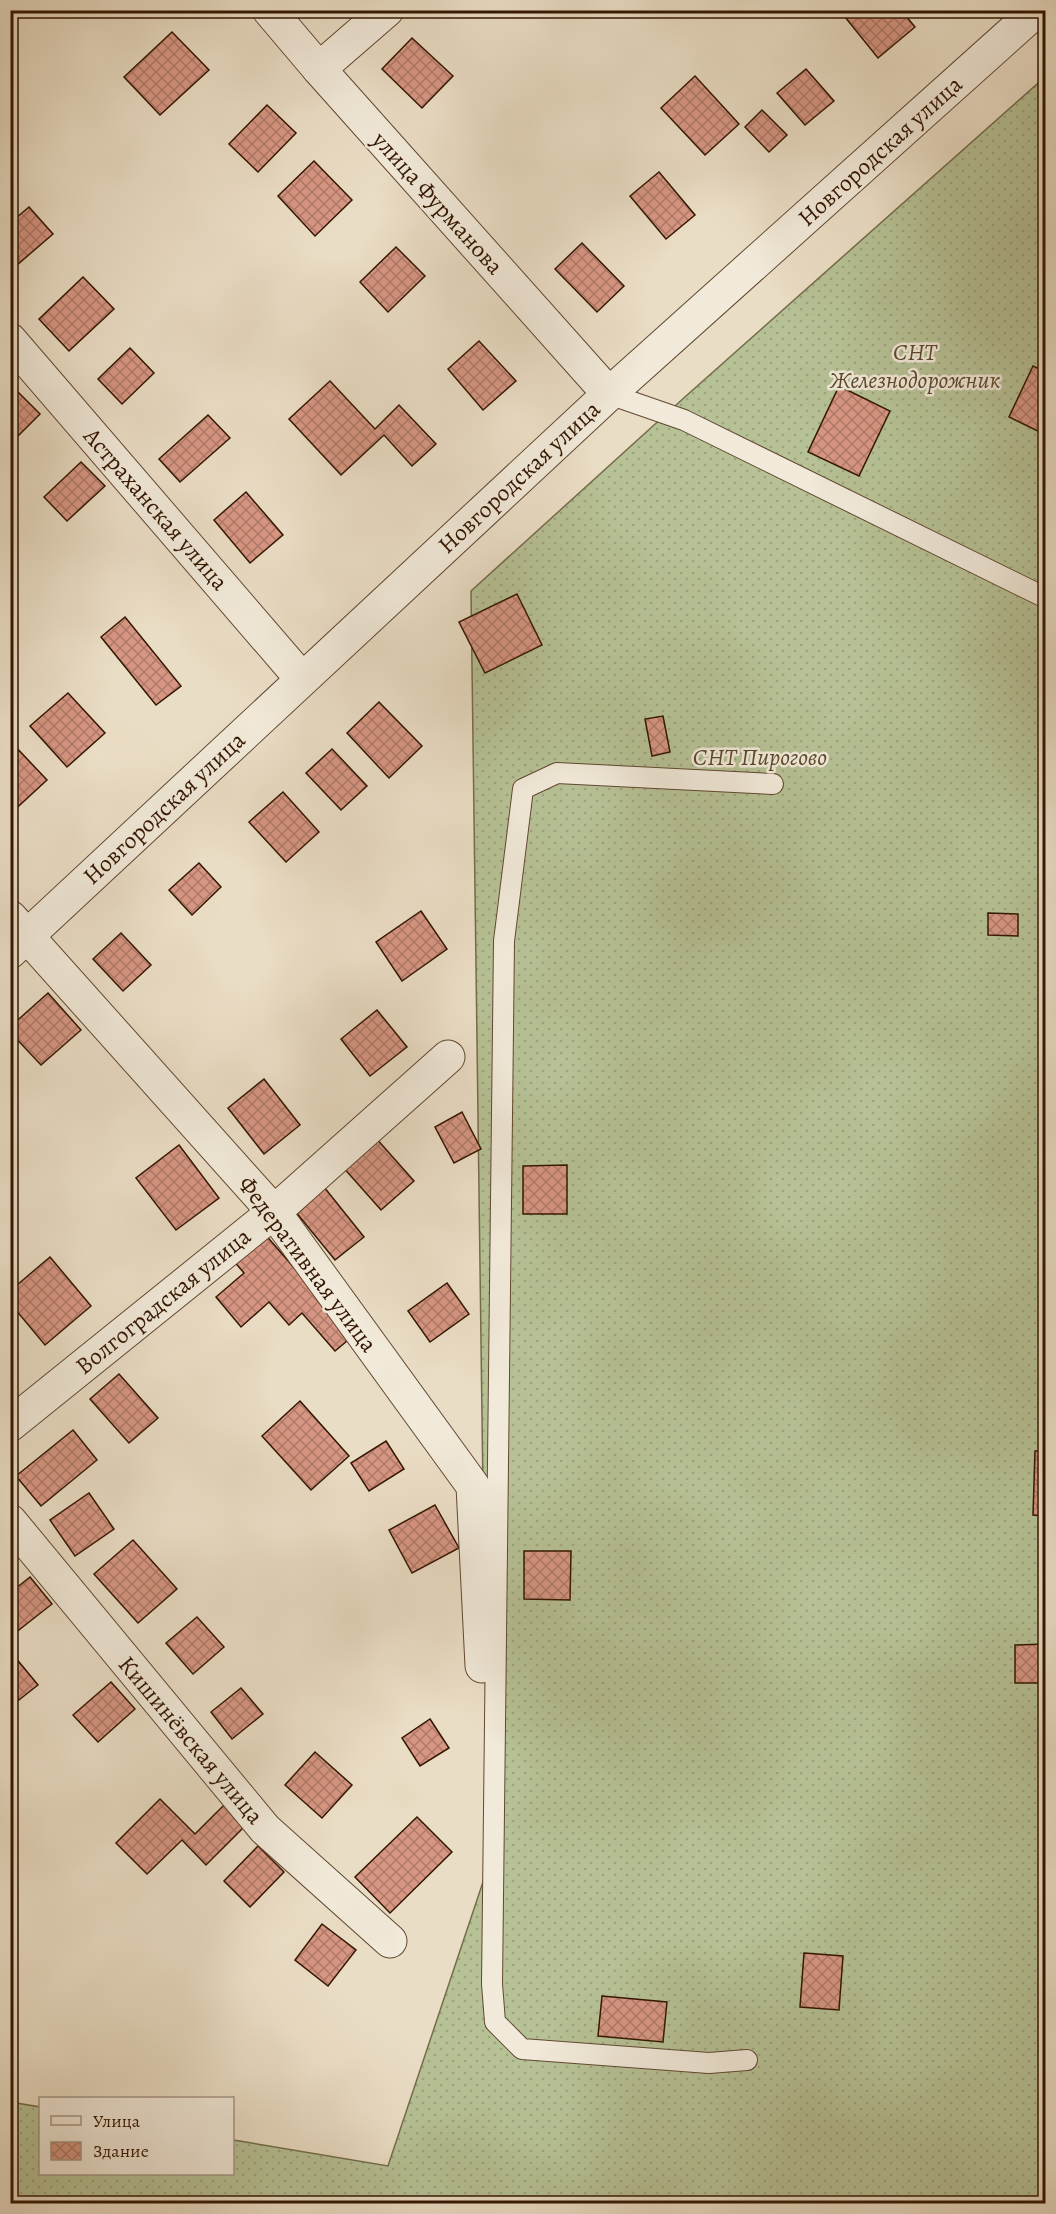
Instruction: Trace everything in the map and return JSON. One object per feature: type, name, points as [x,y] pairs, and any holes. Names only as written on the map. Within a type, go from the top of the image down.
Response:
[{"type":"street","name":"улица Фурманова","points":[[269,10],[609,394]]},
{"type":"street","points":[[319,69],[387,10]]},
{"type":"street","name":"Новгородская улица","points":[[16,935],[302,679],[609,394],[1037,10]]},
{"type":"street","name":"Астраханская улица","points":[[10,339],[302,679]]},
{"type":"street","name":"Федеративная улица","points":[[16,935],[274,1212],[473,1486],[482,1666]]},
{"type":"street","name":"Волгоградская улица","points":[[10,1425],[274,1212],[448,1057]]},
{"type":"street","name":"Кишинёвская улица","points":[[10,1521],[265,1829],[390,1941]]},
{"type":"lane","points":[[609,394],[684,420],[1046,598]]},
{"type":"lane","points":[[747,2060],[709,2063],[522,2049],[495,2022],[492,1960],[504,941],[523,789],[557,773],[773,784]]},
{"type":"green space","name":"СНТ Пирогово","points":[[1045,77],[1045,2203],[11,2203],[10,2102],[39,2107],[39,2175],[234,2175],[234,2140],[388,2166],[488,1867],[471,591],[686,396]]},
{"type":"building","points":[[853,10],[901,10],[915,27],[878,58],[845,17]]},
{"type":"building","points":[[172,32],[209,70],[160,115],[124,77]]},
{"type":"building","points":[[412,38],[453,76],[422,108],[382,69]]},
{"type":"building","points":[[806,69],[834,101],[805,125],[777,93]]},
{"type":"building","points":[[695,76],[739,124],[705,155],[661,108]]},
{"type":"building","points":[[267,105],[296,133],[258,172],[229,144]]},
{"type":"building","points":[[762,110],[787,135],[769,152],[745,127]]},
{"type":"building","points":[[314,161],[352,200],[315,236],[278,196]]},
{"type":"building","points":[[659,172],[695,215],[666,239],[630,196]]},
{"type":"building","points":[[29,207],[53,234],[10,271],[10,223]]},
{"type":"building","points":[[582,243],[624,286],[597,312],[555,269]]},
{"type":"building","points":[[396,247],[425,276],[388,312],[360,282]]},
{"type":"building","points":[[83,277],[114,309],[69,351],[39,319]]},
{"type":"building","points":[[479,341],[516,381],[483,410],[448,369]]},
{"type":"building","points":[[130,348],[154,373],[122,404],[98,379]]},
{"type":"building","points":[[1033,366],[1046,372],[1046,435],[1009,417]]},
{"type":"building","points":[[330,381],[375,429],[399,405],[436,444],[412,466],[384,435],[341,475],[289,419]]},
{"type":"building","points":[[839,386],[890,411],[859,476],[808,452]]},
{"type":"building","points":[[16,390],[40,414],[10,444],[10,396]]},
{"type":"building","points":[[208,415],[230,438],[180,482],[159,459]]},
{"type":"building","points":[[81,462],[105,486],[67,521],[44,497]]},
{"type":"building","points":[[246,492],[283,535],[250,563],[214,520]]},
{"type":"building","points":[[517,594],[542,645],[485,673],[459,622]]},
{"type":"building","points":[[125,617],[181,686],[156,705],[101,637]]},
{"type":"building","points":[[68,693],[105,733],[67,767],[30,726]]},
{"type":"building","points":[[379,702],[422,746],[389,778],[347,733]]},
{"type":"building","points":[[663,716],[670,752],[652,756],[645,719]]},
{"type":"building","points":[[13,744],[47,780],[10,814],[10,747]]},
{"type":"building","points":[[332,749],[367,786],[341,810],[306,773]]},
{"type":"building","points":[[283,792],[319,832],[286,862],[249,822]]},
{"type":"building","points":[[199,863],[221,887],[192,915],[169,890]]},
{"type":"building","points":[[421,911],[447,949],[402,981],[376,942]]},
{"type":"building","points":[[988,913],[1018,914],[1018,936],[988,935]]},
{"type":"building","points":[[121,933],[151,965],[123,991],[93,959]]},
{"type":"building","points":[[48,993],[81,1030],[41,1065],[10,1032],[10,1027]]},
{"type":"building","points":[[377,1010],[407,1047],[370,1076],[341,1039]]},
{"type":"building","points":[[264,1079],[300,1125],[264,1154],[228,1108]]},
{"type":"building","points":[[462,1112],[481,1149],[454,1163],[435,1127]]},
{"type":"building","points":[[375,1137],[414,1181],[381,1210],[342,1166]]},
{"type":"building","points":[[179,1145],[219,1198],[176,1230],[136,1178]]},
{"type":"building","points":[[567,1165],[567,1214],[523,1214],[523,1166]]},
{"type":"building","points":[[324,1187],[364,1237],[335,1260],[295,1211]]},
{"type":"building","points":[[264,1233],[353,1336],[335,1351],[302,1313],[289,1325],[269,1302],[241,1327],[216,1297],[244,1273],[233,1260]]},
{"type":"building","points":[[50,1257],[91,1306],[45,1345],[10,1303],[10,1291]]},
{"type":"building","points":[[447,1283],[469,1314],[430,1342],[408,1311]]},
{"type":"building","points":[[119,1374],[158,1418],[129,1443],[90,1399]]},
{"type":"building","points":[[300,1401],[349,1456],[311,1490],[262,1436]]},
{"type":"building","points":[[73,1430],[97,1460],[41,1506],[16,1476]]},
{"type":"building","points":[[386,1441],[404,1469],[369,1491],[351,1463]]},
{"type":"building","points":[[1035,1451],[1046,1451],[1046,1516],[1033,1515]]},
{"type":"building","points":[[89,1493],[114,1529],[75,1556],[50,1520]]},
{"type":"building","points":[[435,1505],[459,1548],[412,1573],[389,1530]]},
{"type":"building","points":[[133,1540],[177,1589],[138,1623],[94,1574]]},
{"type":"building","points":[[524,1551],[571,1551],[570,1600],[524,1599]]},
{"type":"building","points":[[30,1577],[52,1604],[10,1637],[10,1593]]},
{"type":"building","points":[[197,1617],[224,1647],[193,1674],[166,1643]]},
{"type":"building","points":[[1046,1644],[1046,1683],[1015,1683],[1015,1645]]},
{"type":"building","points":[[10,1651],[38,1685],[10,1707]]},
{"type":"building","points":[[111,1682],[135,1709],[98,1742],[73,1715]]},
{"type":"building","points":[[241,1688],[263,1714],[232,1739],[211,1712]]},
{"type":"building","points":[[430,1719],[449,1748],[420,1766],[402,1738]]},
{"type":"building","points":[[315,1752],[352,1785],[322,1818],[285,1785]]},
{"type":"building","points":[[231,1798],[251,1820],[206,1865],[182,1840],[147,1874],[116,1843],[160,1799],[195,1834]]},
{"type":"building","points":[[417,1817],[452,1852],[390,1913],[355,1877]]},
{"type":"building","points":[[258,1846],[284,1872],[250,1907],[224,1881]]},
{"type":"building","points":[[1044,1906],[1046,1906],[1046,1935],[1040,1934]]},
{"type":"building","points":[[322,1924],[356,1950],[328,1986],[295,1960]]},
{"type":"building","points":[[804,1953],[843,1956],[839,2010],[800,2007]]},
{"type":"building","points":[[602,1996],[667,2002],[663,2042],[598,2036]]},
{"type":"park label","name":"СНТ Железнодорожник","points":[[915,366]]}]
